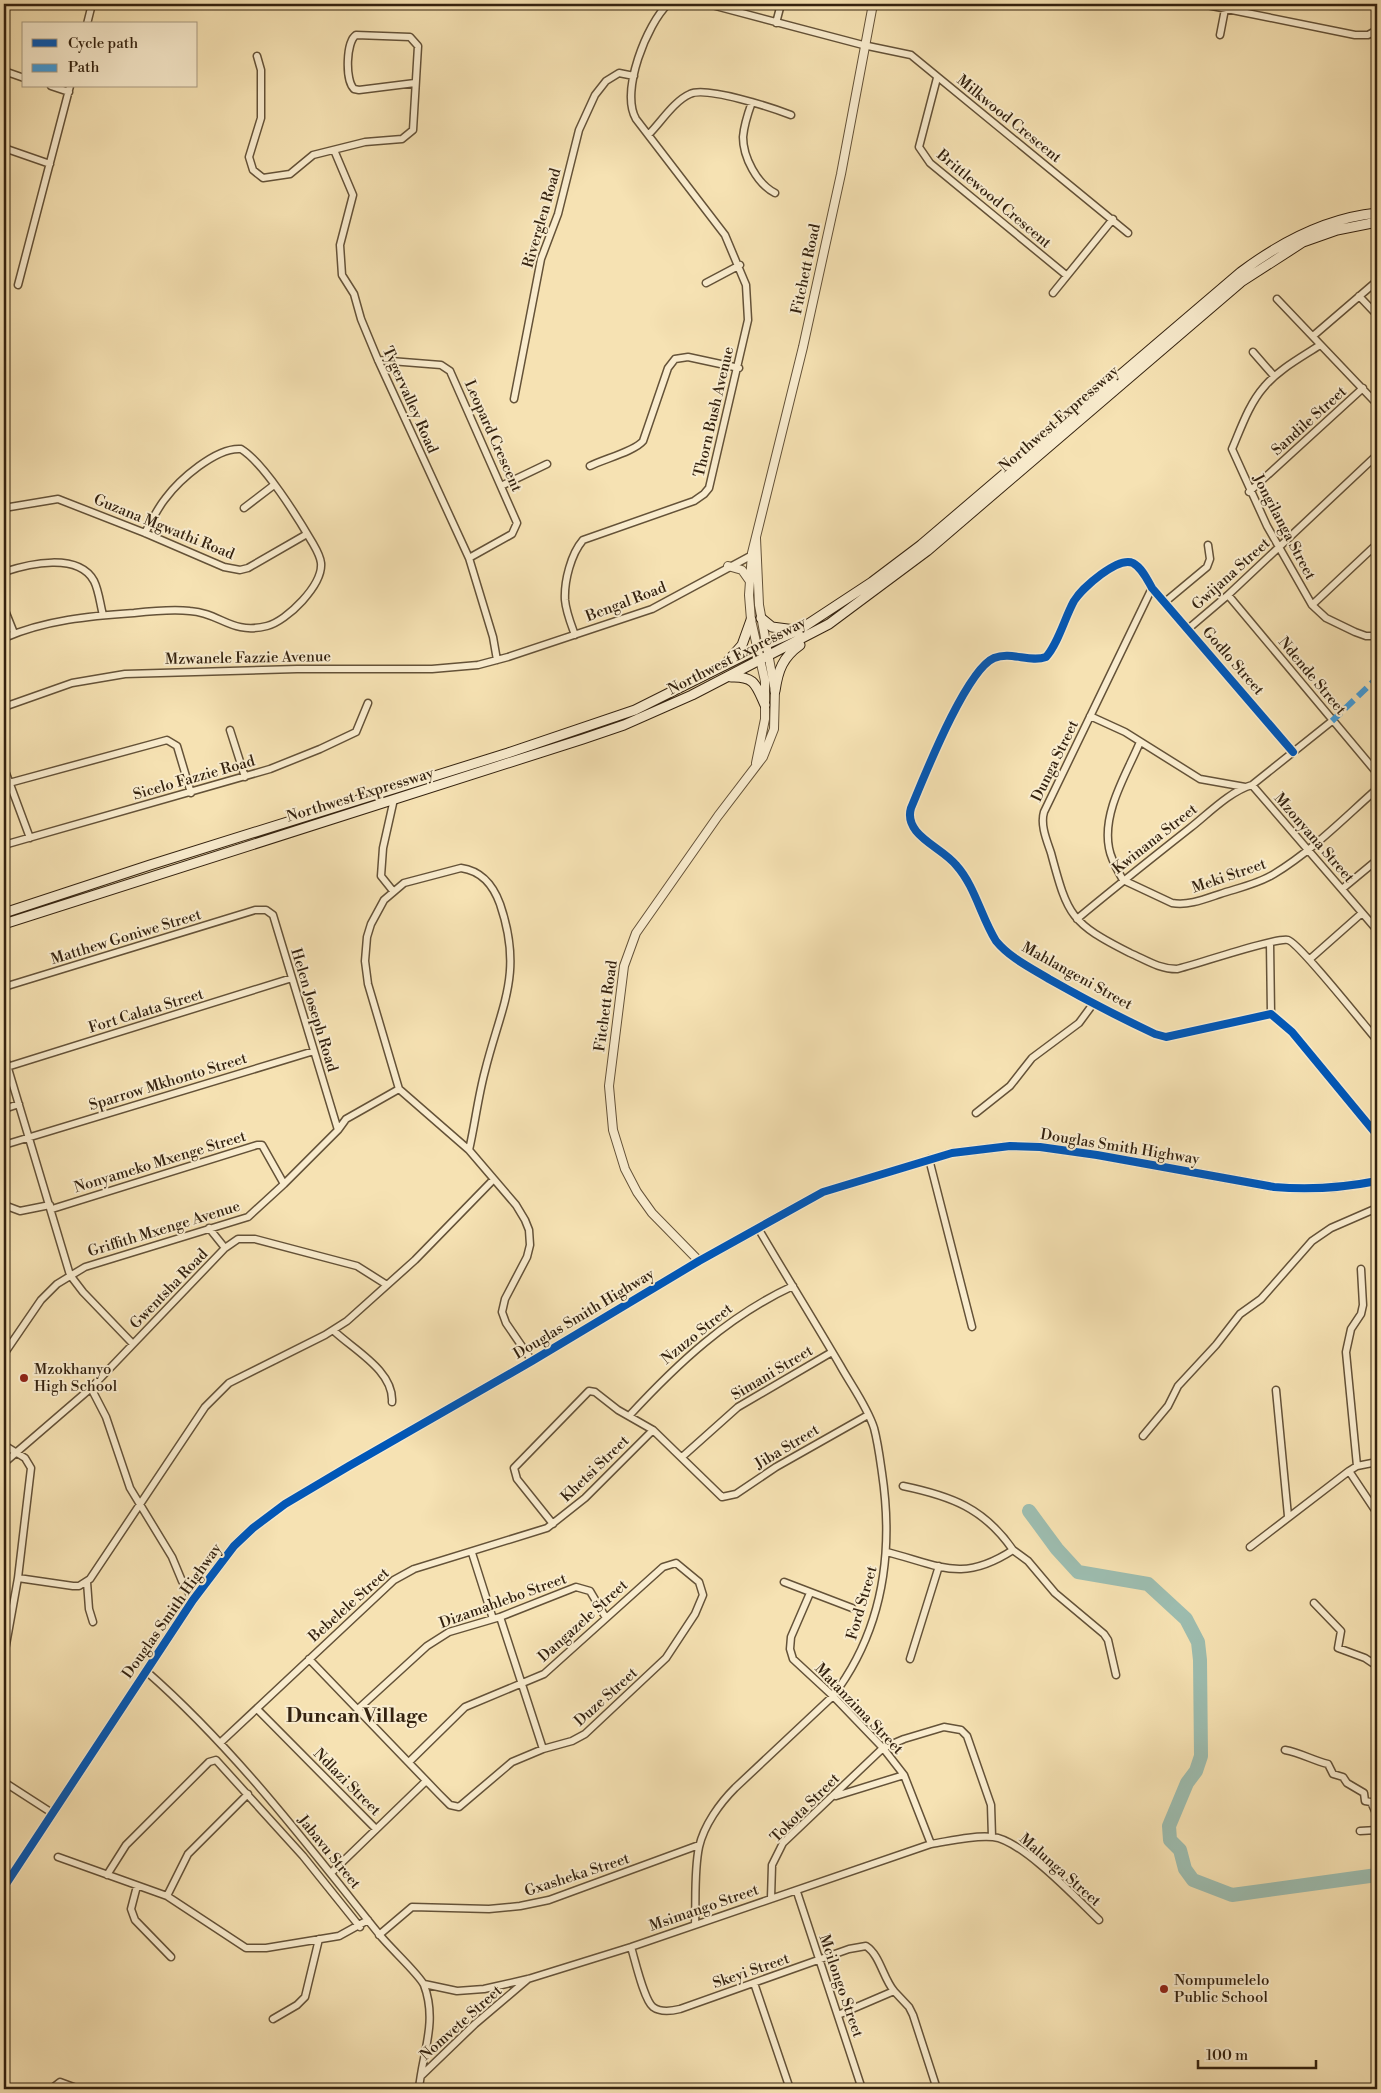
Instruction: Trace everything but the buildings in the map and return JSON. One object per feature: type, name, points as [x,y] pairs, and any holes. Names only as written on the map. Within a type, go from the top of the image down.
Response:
[{"type":"main road","name":"Northwest Expressway","points":[[4,913],[580,729],[634,710],[766,644],[799,630],[872,582],[921,545],[1207,299],[1255,261],[1300,235],[1335,222],[1377,213]]},
{"type":"main road","name":"Northwest Expressway","points":[[4,924],[523,759],[624,725],[728,677],[829,624],[928,551],[1241,282],[1303,242],[1337,230],[1377,222]]},
{"type":"main road","points":[[722,667],[742,645],[756,619],[772,627],[799,630]]},
{"type":"main road","points":[[775,691],[780,667],[788,654],[829,624]]},
{"type":"main road","points":[[728,677],[749,678],[755,684],[765,705]]},
{"type":"street","points":[[88,22],[92,4]]},
{"type":"street","name":"Thorn Bush Avenue","points":[[575,635],[565,600],[568,579],[577,547],[590,536],[694,501],[704,494],[713,477],[739,368],[749,309],[746,285],[740,266],[725,235],[636,119],[632,109],[634,76],[644,42],[659,14],[668,4]]},
{"type":"street","name":"Milkwood Crescent","points":[[708,4],[863,45],[911,55],[1113,219],[1128,234]]},
{"type":"street","points":[[776,23],[780,4]]},
{"type":"street","name":"Fitchett Road","points":[[699,1261],[652,1213],[637,1192],[625,1169],[613,1130],[609,1086],[624,966],[636,933],[718,816],[755,767],[770,744],[774,729],[775,691],[765,658],[758,649],[756,538],[807,328],[841,174],[863,45],[873,4]]},
{"type":"street","points":[[1202,4],[1225,6],[1355,35],[1368,35],[1377,30]]},
{"type":"street","points":[[1220,35],[1225,6]]},
{"type":"street","points":[[257,56],[261,70],[262,109],[261,118],[249,153],[253,170],[263,178],[282,177],[290,174],[308,158],[334,150],[365,142],[402,138],[410,134],[415,125],[415,84],[418,46],[413,39],[360,34],[353,37],[350,44],[348,80],[354,89],[415,84]]},
{"type":"street","points":[[4,72],[22,77]]},
{"type":"street","name":"Riverglen Road","points":[[514,399],[542,260],[558,214],[583,120],[595,95],[606,81],[620,74],[634,76]]},
{"type":"street","name":"Brittlewood Crescent","points":[[937,78],[921,137],[919,147],[921,152],[930,163],[1066,274]]},
{"type":"street","points":[[18,285],[69,89]]},
{"type":"street","points":[[648,134],[679,102],[692,92],[708,92],[752,102],[791,115]]},
{"type":"street","points":[[752,102],[744,130],[745,149],[759,179],[775,193]]},
{"type":"street","points":[[4,148],[50,164]]},
{"type":"street","name":"Tygervalley Road","points":[[334,150],[353,195],[340,245],[341,271],[354,294],[361,319],[378,360],[469,558],[493,637],[497,660]]},
{"type":"street","points":[[1053,292],[1113,219]]},
{"type":"street","points":[[706,283],[740,266]]},
{"type":"street","points":[[1313,336],[1377,281]]},
{"type":"street","points":[[1359,296],[1377,315]]},
{"type":"street","name":"Sandile Street","points":[[1277,299],[1377,404]]},
{"type":"street","name":"Jongilanga Street","points":[[1320,344],[1274,376],[1254,402],[1232,449],[1249,492],[1312,605],[1326,618],[1366,636],[1377,636]]},
{"type":"street","points":[[1253,352],[1274,376]]},
{"type":"street","points":[[590,466],[607,457],[634,448],[643,441],[668,368],[675,359],[688,357],[739,368]]},
{"type":"street","name":"Leopard Crescent","points":[[378,360],[441,365],[448,368],[516,517],[516,530],[512,534],[469,558]]},
{"type":"street","name":"Sandile Street","points":[[1249,492],[1363,388]]},
{"type":"street","points":[[4,638],[14,633],[55,622],[103,615],[191,611],[240,628],[276,624],[304,599],[320,573],[321,561],[307,534],[274,486],[244,451],[236,449],[226,451],[202,464],[170,492],[145,532]]},
{"type":"street","name":"Gwijana Street","points":[[1188,629],[1228,595],[1377,455]]},
{"type":"street","points":[[502,486],[546,464]]},
{"type":"street","points":[[244,508],[274,486]]},
{"type":"street","name":"Guzana Mgwathi Road","points":[[4,508],[58,499],[145,532],[224,567],[240,570],[248,568],[307,534]]},
{"type":"street","points":[[1312,605],[1377,544]]},
{"type":"street","points":[[1165,602],[1207,567],[1210,560],[1208,545]]},
{"type":"street","name":"Fitchett Road","points":[[755,553],[748,580],[756,619],[766,644],[765,719],[755,767]]},
{"type":"street","name":"Bengal Road","points":[[497,660],[652,609],[755,553]]},
{"type":"street","points":[[4,572],[51,562],[78,568],[93,580],[103,615]]},
{"type":"street","name":"Mahlangeni Street","points":[[1152,588],[1135,564],[1129,562],[1116,564],[1076,598],[1046,657],[1000,656],[983,666],[976,674],[950,721],[910,814],[910,824],[956,864],[965,877],[988,929],[1002,948],[1025,965],[1094,1004],[1155,1034],[1166,1037],[1271,1014]]},
{"type":"street","points":[[728,566],[742,570],[748,580]]},
{"type":"street","name":"Godlo Street","points":[[1152,588],[1293,752]]},
{"type":"street","name":"Dunga Street","points":[[1152,588],[1042,818],[1063,896],[1077,919],[1090,932],[1167,970],[1185,967],[1270,943],[1290,941],[1310,959],[1377,1040]]},
{"type":"street","name":"Ndende Street","points":[[1228,595],[1377,773]]},
{"type":"street","points":[[4,608],[14,633]]},
{"type":"street","name":"Mzwanele Fazzie Avenue","points":[[4,707],[72,683],[124,674],[297,669],[447,668],[478,665],[497,660]]},
{"type":"street","name":"Sicelo Fazzie Road","points":[[4,845],[191,793],[290,762],[353,734],[362,724],[368,703]]},
{"type":"street","points":[[1090,716],[1125,732],[1200,778],[1245,787]]},
{"type":"street","name":"Kwinana Street","points":[[1077,919],[1123,880],[1245,787],[1252,784],[1332,721]]},
{"type":"street","points":[[230,730],[245,777]]},
{"type":"street","points":[[9,783],[166,740],[177,746],[191,793]]},
{"type":"street","points":[[1123,880],[1109,849],[1110,820],[1119,790],[1140,742]]},
{"type":"street","points":[[4,768],[30,838]]},
{"type":"street","name":"Mzonyana Street","points":[[1252,784],[1377,930]]},
{"type":"street","name":"Meki Street","points":[[1123,880],[1172,903],[1187,903],[1259,882],[1274,874],[1308,849],[1377,789]]},
{"type":"street","points":[[393,891],[381,876],[382,848],[394,799]]},
{"type":"street","points":[[1342,889],[1377,860]]},
{"type":"street","points":[[469,1150],[485,1072],[503,1015],[509,987],[511,950],[504,916],[495,892],[489,882],[468,869],[448,870],[404,883],[393,891],[380,906],[371,924],[367,937],[365,961],[368,984],[380,1030],[399,1089],[469,1150],[522,1213],[529,1230],[530,1245],[527,1257],[502,1307],[506,1323],[532,1361]]},
{"type":"street","name":"Helen Joseph Road","points":[[255,910],[266,910],[273,915],[338,1130]]},
{"type":"street","name":"Matthew Goniwe Street","points":[[4,987],[255,910]]},
{"type":"street","points":[[1310,959],[1362,913]]},
{"type":"street","points":[[1270,943],[1271,1014],[1292,1032],[1377,1135]]},
{"type":"street","name":"Fort Calata Street","points":[[6,1069],[292,978]]},
{"type":"street","points":[[976,1113],[1010,1086],[1032,1058],[1079,1023],[1094,1004]]},
{"type":"street","name":"Sparrow Mkhonto Street","points":[[4,1145],[314,1051]]},
{"type":"street","points":[[4,1055],[6,1069],[19,1104],[70,1275]]},
{"type":"street","name":"Griffith Mxenge Avenue","points":[[4,1354],[48,1291],[70,1275],[85,1267],[248,1217],[338,1130],[346,1118],[399,1089]]},
{"type":"street","points":[[4,1109],[19,1104]]},
{"type":"street","name":"Nonyameko Mxenge Street","points":[[4,1205],[20,1211],[51,1207],[257,1145],[262,1145],[268,1152],[284,1184]]},
{"type":"street","name":"Douglas Smith Highway","points":[[4,1887],[8,1874],[52,1813],[193,1600],[234,1546],[267,1516],[699,1261],[823,1192],[952,1152],[991,1147],[1040,1147],[1097,1155],[1291,1189],[1336,1189],[1377,1181]]},
{"type":"street","points":[[926,1160],[972,1327]]},
{"type":"street","points":[[93,1622],[90,1614],[87,1582],[205,1407],[220,1390],[257,1368],[334,1330],[415,1260],[493,1180]]},
{"type":"street","points":[[1143,1436],[1168,1406],[1178,1386],[1216,1345],[1240,1314],[1261,1299],[1312,1241],[1331,1228],[1377,1208]]},
{"type":"street","name":"Gwentsha Road","points":[[4,1464],[15,1452],[92,1388],[225,1248],[209,1228]]},
{"type":"street","name":"Ford Street","points":[[695,1924],[699,1845],[722,1802],[833,1696],[846,1679],[864,1645],[881,1590],[887,1552],[884,1486],[874,1428],[832,1352],[758,1228]]},
{"type":"street","points":[[225,1248],[238,1239],[255,1239],[357,1266],[387,1285]]},
{"type":"street","points":[[1357,1466],[1346,1352],[1351,1329],[1364,1306],[1361,1269]]},
{"type":"street","name":"Gwentsha Road","points":[[70,1275],[83,1292],[133,1344]]},
{"type":"street","name":"Nzuzo Street","points":[[629,1416],[668,1373],[720,1330],[765,1299],[793,1286]]},
{"type":"street","points":[[334,1330],[384,1373],[391,1387],[392,1402]]},
{"type":"street","name":"Simani Street","points":[[682,1457],[738,1407],[832,1352]]},
{"type":"street","points":[[92,1388],[106,1416],[126,1480],[139,1505],[172,1557],[182,1581],[193,1600]]},
{"type":"street","points":[[1276,1390],[1288,1516]]},
{"type":"street","points":[[553,1524],[517,1480],[514,1471],[516,1464],[589,1391],[595,1392],[653,1430],[682,1457]]},
{"type":"street","name":"Jiba Street","points":[[682,1457],[719,1496],[725,1497],[736,1494],[776,1468],[868,1415]]},
{"type":"street","name":"Khetsi Street","points":[[553,1524],[584,1498],[653,1430]]},
{"type":"street","points":[[4,1445],[28,1460],[31,1468],[18,1578],[4,1656]]},
{"type":"street","points":[[1250,1547],[1349,1471],[1357,1466],[1377,1462]]},
{"type":"street","points":[[1349,1471],[1377,1513]]},
{"type":"street","points":[[903,1486],[942,1494],[968,1506],[996,1528],[1013,1550],[1028,1561],[1055,1593],[1104,1634],[1108,1640],[1116,1675]]},
{"type":"street","name":"Bebelele Street","points":[[220,1744],[309,1658],[400,1575],[531,1534],[553,1524]]},
{"type":"street","points":[[887,1552],[961,1571],[992,1563],[1013,1550]]},
{"type":"street","points":[[472,1553],[493,1619]]},
{"type":"street","name":"Dangazele Street","points":[[409,1762],[465,1707],[544,1674],[658,1570],[667,1564],[676,1563],[699,1582]]},
{"type":"street","points":[[910,1659],[938,1566]]},
{"type":"street","points":[[18,1578],[73,1586],[87,1582]]},
{"type":"street","name":"Duze Street","points":[[426,1781],[450,1804],[460,1807],[512,1762],[582,1737],[657,1668],[695,1614],[703,1595],[699,1582]]},
{"type":"street","points":[[784,1582],[852,1608]]},
{"type":"street","name":"Dizamahlebo Street","points":[[358,1709],[438,1638],[449,1632],[500,1617],[576,1587],[590,1591],[606,1618]]},
{"type":"street","name":"Matanzima Street","points":[[810,1593],[791,1637],[791,1654],[798,1666],[833,1696],[883,1748],[904,1775],[931,1844]]},
{"type":"street","points":[[1314,1604],[1341,1632],[1338,1648],[1365,1658],[1377,1666]]},
{"type":"street","points":[[500,1617],[544,1749]]},
{"type":"street","points":[[309,1658],[426,1781],[331,1873]]},
{"type":"street","name":"Jabavu Street","points":[[146,1671],[180,1700],[220,1744],[331,1873],[379,1935],[424,1984]]},
{"type":"street","name":"Ndlazi Street","points":[[258,1709],[376,1829]]},
{"type":"street","points":[[883,1748],[904,1739],[944,1727],[961,1730],[972,1745],[991,1805],[992,1837]]},
{"type":"street","name":"Tokota Street","points":[[771,1898],[775,1857],[783,1843],[883,1748]]},
{"type":"street","points":[[1285,1750],[1305,1754],[1310,1760],[1328,1764],[1333,1774],[1343,1777],[1347,1783],[1364,1793],[1365,1801],[1370,1802],[1374,1811],[1377,1811]]},
{"type":"street","points":[[108,1875],[126,1845],[209,1762],[218,1760],[302,1856],[360,1927]]},
{"type":"street","points":[[833,1796],[904,1775]]},
{"type":"street","points":[[4,1782],[52,1813]]},
{"type":"street","points":[[167,1896],[188,1854],[248,1794]]},
{"type":"street","points":[[1360,1831],[1377,1830]]},
{"type":"street","name":"Msimango Street","points":[[424,1984],[457,1991],[484,1989],[528,1979],[631,1947],[771,1898],[797,1892],[931,1844],[992,1837]]},
{"type":"street","name":"Malunga Street","points":[[992,1837],[1006,1840],[1021,1850],[1099,1920]]},
{"type":"street","name":"Gxasheka Street","points":[[379,1935],[412,1908],[490,1909],[520,1906],[549,1900],[699,1845]]},
{"type":"street","points":[[58,1857],[167,1896],[246,1948],[266,1948],[339,1936],[360,1927],[368,1920]]},
{"type":"street","points":[[137,1886],[131,1909],[135,1920],[171,1957]]},
{"type":"street","name":"Mcilongo Street","points":[[797,1892],[862,2089]]},
{"type":"street","points":[[274,2019],[297,2005],[305,1997],[319,1939]]},
{"type":"street","name":"Skeyi Street","points":[[631,1947],[649,2001],[655,2008],[662,2011],[680,2008],[849,1949],[866,1946],[873,1952],[886,1982],[894,1991]]},
{"type":"street","name":"Nomvete Street","points":[[419,2089],[420,2077],[475,2024],[528,1979]]},
{"type":"street","points":[[754,1983],[790,2089]]},
{"type":"street","points":[[420,2077],[428,2048],[430,2024],[424,1984]]},
{"type":"street","points":[[838,2015],[894,1991],[909,2007],[937,2089]]},
{"type":"street","points":[[52,2087],[64,2082],[79,2089]]},
{"type":"waterway","points":[[1029,1511],[1057,1549],[1078,1572],[1148,1584],[1186,1619],[1198,1642],[1200,1660],[1201,1756],[1196,1771],[1187,1783],[1169,1826],[1170,1840],[1180,1850],[1185,1869],[1193,1880],[1232,1895],[1377,1875]]},
{"type":"marked path","points":[[1332,721],[1377,678]]},
{"type":"cycle path","points":[[1293,752],[1152,588],[1139,568],[1133,563],[1126,562],[1101,574],[1078,595],[1054,645],[1046,657],[1034,659],[1000,656],[994,658],[983,667],[971,682],[947,726],[911,808],[910,817],[918,833],[950,858],[963,873],[996,941],[1021,962],[1102,1008],[1155,1034],[1166,1037],[1271,1014],[1292,1032],[1377,1135]]},
{"type":"cycle path","points":[[4,1887],[193,1600],[234,1546],[253,1528],[285,1504],[349,1466],[532,1361],[699,1261],[823,1192],[952,1153],[1010,1146],[1040,1147],[1097,1155],[1274,1187],[1326,1188],[1377,1181]]},
{"type":"place","name":"Mzokhanyo High School","points":[[24,1378]]},
{"type":"place","name":"Nompumelelo Public School","points":[[1164,1989]]},
{"type":"district","name":"Duncan Village","points":[[357,1716]]}]
